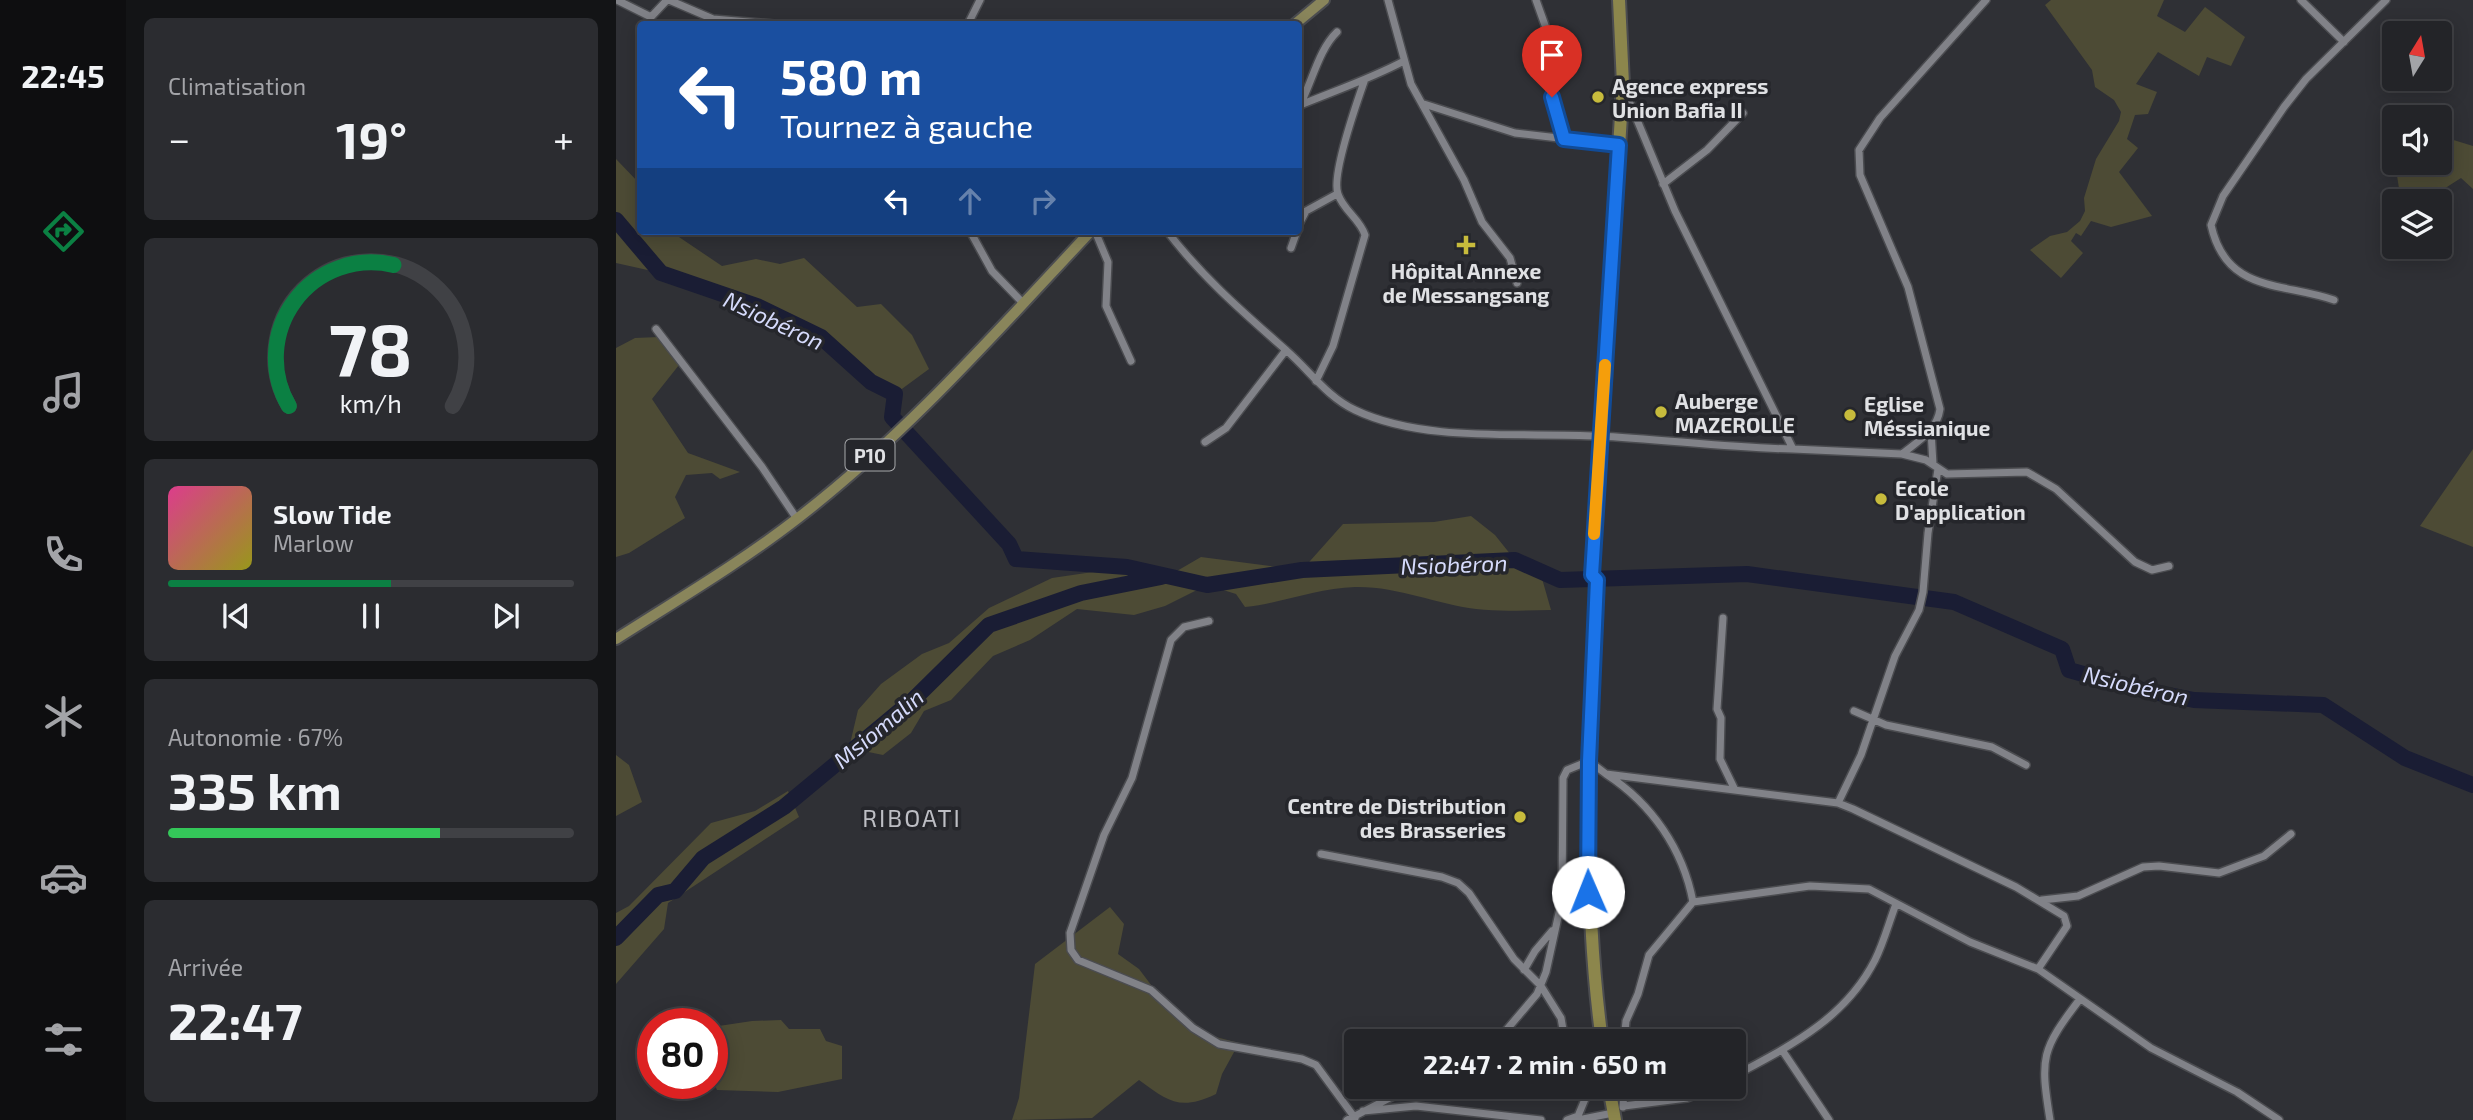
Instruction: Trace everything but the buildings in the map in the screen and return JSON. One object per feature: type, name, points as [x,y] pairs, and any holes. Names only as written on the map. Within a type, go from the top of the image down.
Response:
[{"type":"highway","points":[[1601,1029],[1588,883],[1589,761],[1601,436],[1623,84],[1619,0]]},
{"type":"main road","points":[[1299,21],[1324,0]]},
{"type":"main road","name":"P10","points":[[616,639],[723,572],[797,519],[844,481],[928,401],[1089,235]]},
{"type":"street","points":[[617,0],[651,17],[668,0],[713,19],[737,21]]},
{"type":"street","points":[[969,21],[979,0]]},
{"type":"street","points":[[1388,0],[1414,91],[1424,104],[1482,222],[1510,258],[1517,283]]},
{"type":"street","points":[[1535,0],[1550,42],[1546,76],[1564,139]]},
{"type":"street","points":[[1902,454],[1931,430],[1938,420],[1937,391],[1905,279],[1860,175],[1859,150],[1880,118],[1986,0]]},
{"type":"street","points":[[2301,0],[2344,42]]},
{"type":"street","points":[[2334,300],[2241,276],[2220,248],[2211,225],[2223,195],[2284,107],[2306,79],[2386,0]]},
{"type":"street","points":[[1302,101],[1316,73],[1325,44],[1337,32]]},
{"type":"street","points":[[1302,105],[1313,98],[1364,82],[1404,61]]},
{"type":"street","points":[[1317,382],[1333,346],[1365,235],[1337,194],[1336,182],[1364,82]]},
{"type":"street","points":[[1623,84],[1663,184],[1793,449]]},
{"type":"street","points":[[1424,104],[1515,133],[1619,145]]},
{"type":"street","points":[[1663,184],[1707,150],[1743,113]]},
{"type":"street","points":[[1302,220],[1306,211],[1337,194]]},
{"type":"street","points":[[972,235],[992,271],[1022,302]]},
{"type":"street","points":[[1095,235],[1108,262],[1106,306],[1131,361]]},
{"type":"street","points":[[1170,235],[1218,290],[1336,399],[1354,410],[1404,425],[1465,432],[1601,436],[1713,447],[1902,454],[1935,466],[1947,474],[2020,471],[2041,478],[2135,562],[2152,570],[2169,566]]},
{"type":"street","points":[[1291,248],[1296,235]]},
{"type":"street","points":[[656,329],[762,467],[797,519]]},
{"type":"street","points":[[1205,442],[1226,428],[1286,350]]},
{"type":"street","points":[[1838,803],[1873,720],[1895,656],[1915,618],[1923,593],[1935,466],[1931,430]]},
{"type":"street","points":[[1723,618],[1717,709],[1721,718],[1720,759],[1735,790]]},
{"type":"street","points":[[1209,621],[1184,627],[1171,640],[1132,778],[1104,835],[1070,933],[1071,950],[1078,960],[1151,990],[1208,1039],[1219,1044],[1302,1059],[1316,1065],[1351,1119],[1387,1099]]},
{"type":"street","points":[[1854,711],[1873,720],[1992,747],[2026,765]]},
{"type":"street","points":[[1507,1029],[1541,986],[1562,899],[1563,778],[1567,770],[1589,761],[1631,791],[1675,846],[1687,873],[1693,902]]},
{"type":"street","points":[[1606,774],[1838,803],[2042,900],[2064,916],[2067,926],[2038,969]]},
{"type":"street","points":[[2042,900],[2078,896],[2143,867],[2159,866],[2219,873],[2277,849],[2291,834]]},
{"type":"street","points":[[1321,854],[1442,877],[1458,883],[1469,893],[1524,970],[1541,986],[1561,1018],[1563,1029]]},
{"type":"street","points":[[1625,1029],[1649,955],[1693,902],[1822,886],[1869,889],[1970,942],[2038,969],[2151,1048],[2237,1092],[2279,1120]]},
{"type":"street","points":[[1746,1070],[1812,1032],[1843,1008],[1876,958],[1896,904]]},
{"type":"street","points":[[1524,970],[1535,951],[1554,929]]},
{"type":"street","points":[[2050,1120],[2043,1056],[2054,1033],[2080,999]]},
{"type":"street","points":[[1782,1050],[1829,1120]]},
{"type":"street","points":[[1567,1120],[1578,1116],[1585,1099]]},
{"type":"street","points":[[1578,1120],[1682,1099]]},
{"type":"street","points":[[1363,1111],[1416,1106],[1541,1120]]},
{"type":"shaded area","points":[[2051,0],[2164,0],[2157,16],[2185,32],[2205,7],[2245,37],[2231,66],[2207,57],[2199,76],[2158,52],[2136,84],[2157,92],[2148,114],[2135,115],[2127,139],[2138,148],[2119,172],[2152,216],[2111,227],[2091,221],[2081,236],[2076,233],[2071,241],[2083,253],[2061,278],[2030,250],[2050,236],[2067,232],[2080,221],[2085,211],[2084,198],[2096,159],[2119,121],[2121,112],[2114,100],[2095,87],[2092,70],[2045,5]]},
{"type":"shaded area","points":[[2452,140],[2473,146],[2473,189],[2461,178],[2444,189],[2399,189],[2397,175],[2452,175]]},
{"type":"shaded area","points":[[616,159],[637,181],[637,235],[676,235],[722,266],[756,259],[780,264],[804,258],[857,307],[881,304],[912,335],[929,369],[895,394],[871,382],[791,314],[757,306],[661,273],[616,263]]},
{"type":"shaded area","points":[[659,337],[679,365],[652,399],[688,453],[740,472],[720,479],[712,473],[686,475],[675,497],[685,518],[629,553],[616,557],[616,348],[635,338]]},
{"type":"shaded area","points":[[2473,449],[2473,547],[2420,526]]},
{"type":"shaded area","points":[[1471,516],[1495,535],[1515,560],[1537,561],[1551,610],[1476,609],[1371,587],[1327,590],[1245,607],[1236,594],[1207,585],[1165,606],[1134,615],[1077,609],[1030,640],[993,656],[951,700],[924,711],[911,733],[883,755],[849,748],[858,710],[881,684],[922,654],[949,643],[989,608],[1052,578],[1127,567],[1170,575],[1201,557],[1302,570],[1343,524],[1434,522]]},
{"type":"shaded area","points":[[616,755],[629,765],[642,802],[616,816]]},
{"type":"shaded area","points":[[788,791],[799,817],[668,903],[664,929],[616,984],[616,913],[629,906],[711,823],[755,811]]},
{"type":"shaded area","points":[[1110,907],[1124,924],[1118,954],[1139,969],[1170,1010],[1216,1037],[1239,1043],[1222,1074],[1216,1094],[1193,1102],[1175,1102],[1139,1080],[1092,1118],[1012,1120],[1019,1098],[1035,964]]},
{"type":"shaded area","points":[[781,1020],[789,1029],[820,1029],[826,1041],[842,1046],[842,1079],[778,1092],[728,1090],[728,1025]]},
{"type":"waterway","name":"Nsiobéron","points":[[616,220],[661,273],[757,306],[821,337],[871,382],[895,394],[892,417],[1009,544],[1016,559],[1127,567],[1207,585],[1302,570],[1515,560],[1560,580],[1747,574],[1954,602],[2062,649],[2069,670],[2133,688],[2194,700],[2323,705],[2405,758],[2473,785]]},
{"type":"waterway","name":"Msiomalin","points":[[616,938],[658,895],[675,891],[703,858],[784,807],[913,700],[989,625],[1081,593],[1161,577]]},
{"type":"slow traffic","points":[[1594,534],[1605,365]]},
{"type":"place","name":"Agence express Union Bafia II","points":[[1598,97]]},
{"type":"place","name":"Hôpital Annexe de Messangsang","points":[[1466,245]]},
{"type":"place","name":"Auberge MAZEROLLE","points":[[1661,412]]},
{"type":"place","name":"Eglise Méssianique","points":[[1850,415]]},
{"type":"place","name":"Ecole D'application","points":[[1881,499]]},
{"type":"place","name":"Centre de Distribution des Brasseries","points":[[1520,817]]},
{"type":"district","name":"RIBOATI","points":[[912,817]]},
{"type":"route","points":[[1552,97],[1564,139],[1619,145],[1592,575],[1597,580],[1589,761],[1588,892]]}]
